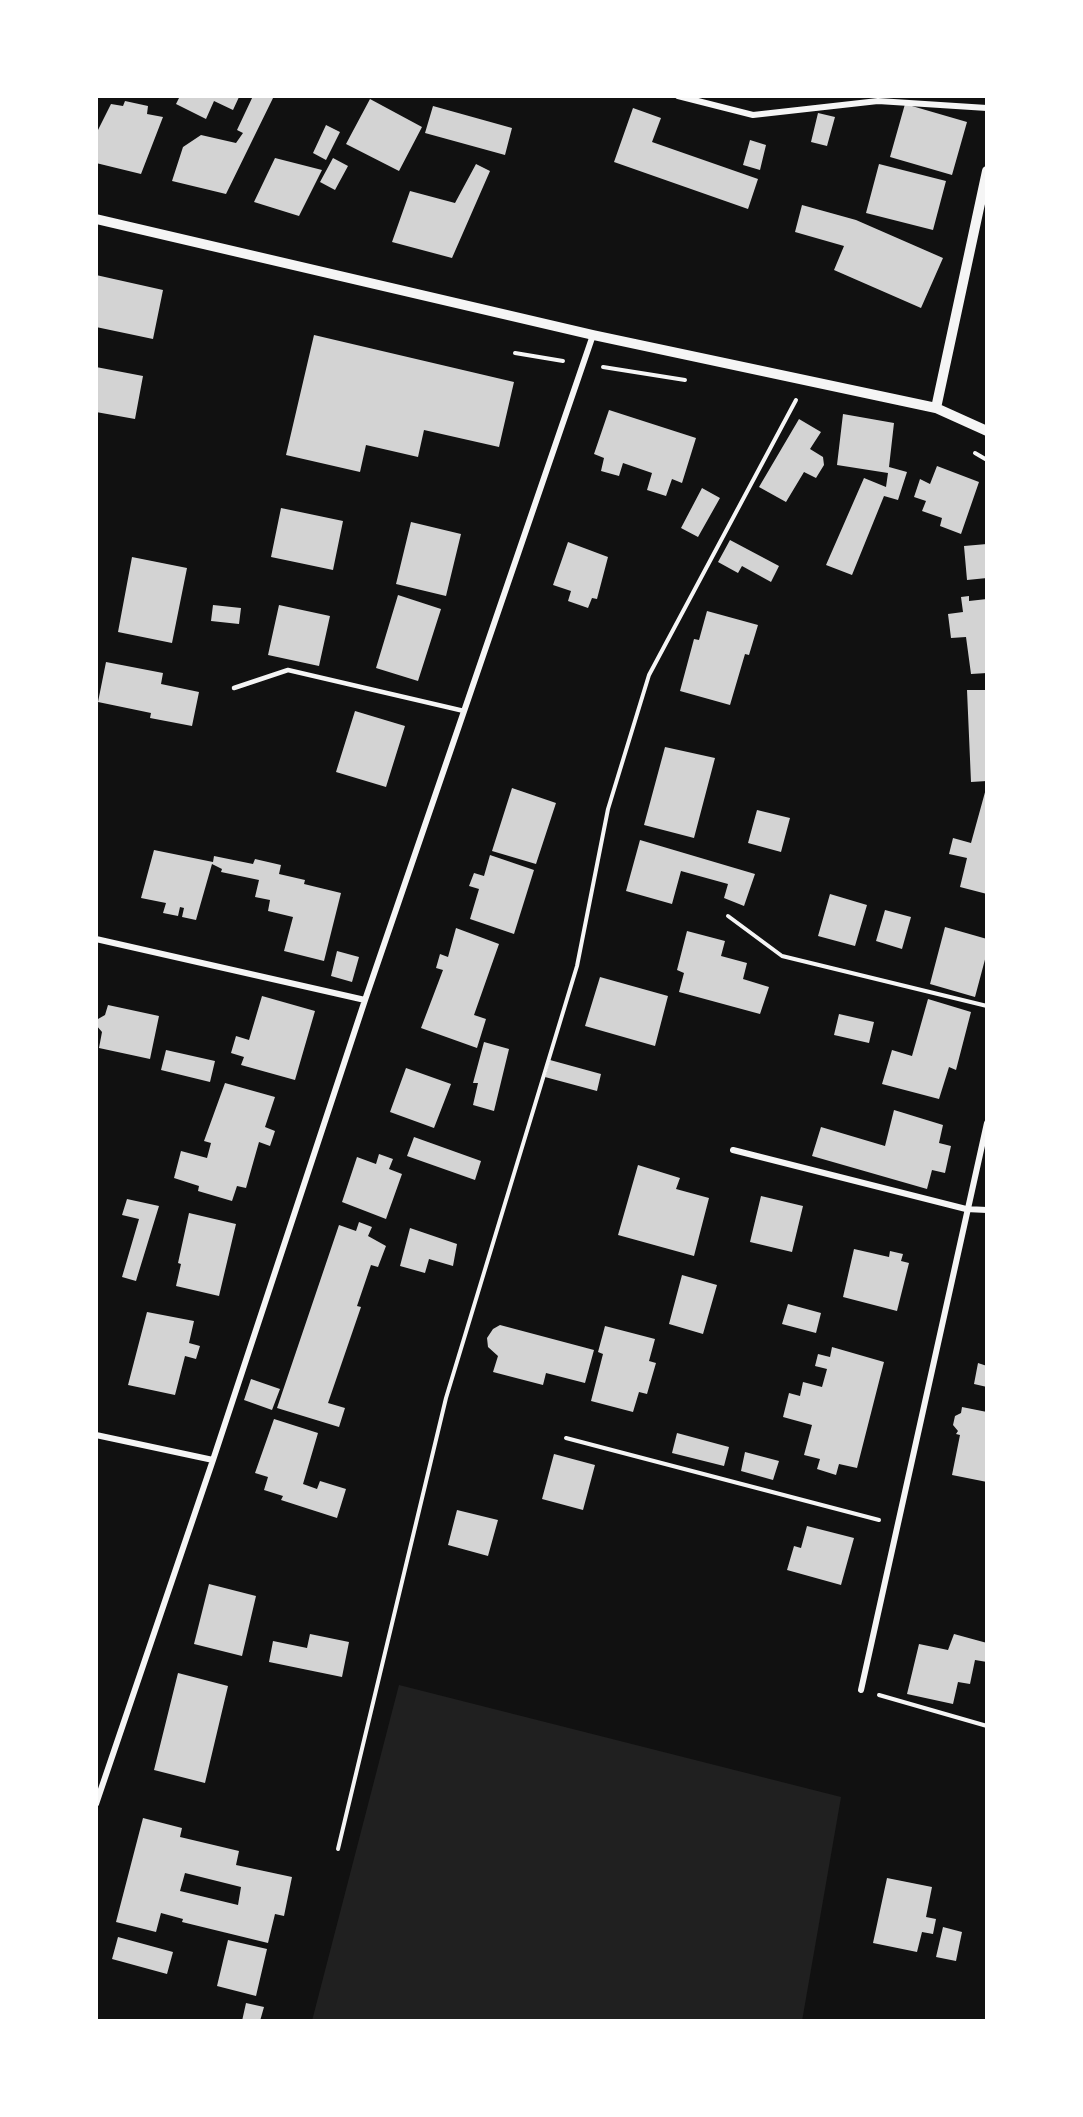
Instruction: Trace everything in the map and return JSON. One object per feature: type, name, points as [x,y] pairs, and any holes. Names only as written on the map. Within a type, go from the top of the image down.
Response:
[{"type":"street","points":[[678,96],[753,115],[878,100],[987,108]]},
{"type":"street","points":[[936,408],[987,171]]},
{"type":"street","points":[[96,219],[593,335],[936,408],[987,431]]},
{"type":"street","points":[[96,1804],[213,1460],[365,1000],[593,335]]},
{"type":"street","points":[[96,939],[365,1000]]},
{"type":"street","points":[[861,1690],[966,1209],[987,1123]]},
{"type":"street","points":[[733,1150],[966,1209],[987,1210]]},
{"type":"street","points":[[96,1435],[213,1460]]},
{"type":"lane","points":[[234,688],[288,670],[464,711]]},
{"type":"path","points":[[338,1849],[446,1398],[577,966],[608,809],[649,675],[806,380]]},
{"type":"path","points":[[728,916],[782,956],[987,1006]]},
{"type":"path","points":[[566,1438],[897,1525]]},
{"type":"path","points":[[861,1690],[987,1726]]},
{"type":"shaded area","points":[[399,1685],[841,1797],[802,2021],[312,2021]]},
{"type":"building","points":[[180,96],[239,97],[233,110],[214,101],[206,119],[176,104]]},
{"type":"building","points":[[253,96],[274,96],[226,194],[172,181],[183,147],[201,135],[236,143],[243,133],[237,130]]},
{"type":"building","points":[[370,99],[422,127],[399,171],[346,144]]},
{"type":"building","points":[[125,101],[148,106],[147,114],[163,117],[141,174],[96,163],[96,134],[111,104],[123,106]]},
{"type":"building","points":[[905,104],[967,122],[952,175],[890,157]]},
{"type":"building","points":[[433,106],[512,128],[505,155],[425,133]]},
{"type":"building","points":[[633,108],[661,118],[652,142],[758,179],[748,209],[614,162]]},
{"type":"building","points":[[818,113],[835,117],[827,146],[811,142]]},
{"type":"building","points":[[326,125],[340,132],[326,160],[313,153]]},
{"type":"building","points":[[750,140],[766,145],[760,170],[743,165]]},
{"type":"building","points":[[275,158],[322,170],[299,216],[254,202]]},
{"type":"building","points":[[333,158],[348,166],[335,190],[320,182]]},
{"type":"building","points":[[476,164],[490,171],[452,258],[392,242],[410,191],[455,203]]},
{"type":"building","points":[[879,164],[946,181],[933,230],[866,213]]},
{"type":"building","points":[[802,205],[856,220],[943,258],[921,308],[834,270],[844,246],[795,232]]},
{"type":"building","points":[[96,275],[163,290],[153,339],[96,327]]},
{"type":"building","points":[[314,335],[514,382],[499,447],[424,430],[418,457],[366,445],[360,472],[286,455]]},
{"type":"building","points":[[96,367],[143,376],[135,419],[96,412]]},
{"type":"building","points":[[609,410],[696,438],[682,483],[672,479],[666,496],[647,490],[652,473],[623,463],[619,476],[601,471],[604,458],[594,454]]},
{"type":"building","points":[[843,414],[894,423],[889,467],[907,472],[898,500],[884,496],[852,575],[826,565],[864,478],[886,487],[888,473],[837,465]]},
{"type":"building","points":[[799,419],[821,432],[810,449],[823,457],[824,465],[816,478],[804,472],[786,502],[759,487]]},
{"type":"building","points":[[937,466],[979,482],[961,534],[940,526],[942,518],[922,511],[926,501],[914,497],[920,479],[930,484]]},
{"type":"building","points":[[702,488],[720,498],[698,537],[681,528]]},
{"type":"building","points":[[281,508],[343,521],[333,570],[271,557]]},
{"type":"building","points":[[411,522],[461,534],[446,596],[396,584]]},
{"type":"building","points":[[730,540],[779,566],[771,582],[742,566],[738,573],[718,562]]},
{"type":"building","points":[[568,542],[608,557],[597,599],[592,598],[588,608],[568,601],[571,591],[553,585]]},
{"type":"building","points":[[987,544],[987,578],[967,580],[964,546]]},
{"type":"building","points":[[132,557],[187,568],[172,643],[118,632]]},
{"type":"building","points":[[398,595],[441,609],[418,681],[376,668]]},
{"type":"building","points":[[969,596],[969,601],[987,599],[987,673],[971,674],[966,637],[951,638],[948,614],[963,612],[961,597]]},
{"type":"building","points":[[213,605],[241,608],[239,624],[211,621]]},
{"type":"building","points":[[279,605],[330,616],[319,666],[268,655]]},
{"type":"building","points":[[707,611],[758,625],[749,655],[745,654],[730,705],[680,691],[694,639],[699,640]]},
{"type":"building","points":[[106,662],[163,673],[161,684],[199,692],[192,726],[150,718],[151,713],[98,702]]},
{"type":"building","points":[[967,690],[987,690],[987,781],[971,782]]},
{"type":"building","points":[[355,711],[405,726],[386,787],[336,772]]},
{"type":"building","points":[[665,747],[715,758],[694,838],[644,825]]},
{"type":"building","points":[[987,785],[987,894],[960,887],[967,858],[949,854],[953,838],[971,843]]},
{"type":"building","points":[[512,788],[556,803],[536,864],[492,851]]},
{"type":"building","points":[[757,810],[790,818],[781,852],[748,843]]},
{"type":"building","points":[[640,840],[755,874],[744,906],[724,898],[728,884],[681,871],[672,904],[626,891]]},
{"type":"building","points":[[154,850],[213,862],[214,856],[253,864],[255,859],[281,865],[279,874],[305,880],[304,884],[341,893],[324,961],[284,951],[293,917],[268,911],[270,900],[255,897],[259,880],[221,872],[222,869],[212,864],[196,920],[182,917],[184,908],[180,907],[178,916],[163,913],[166,903],[141,898]]},
{"type":"building","points":[[490,855],[534,870],[514,934],[470,919],[479,889],[469,886],[474,873],[484,876]]},
{"type":"building","points":[[830,894],[867,905],[855,946],[818,936]]},
{"type":"building","points":[[885,910],[911,917],[902,949],[876,941]]},
{"type":"building","points":[[945,927],[987,939],[987,952],[975,997],[930,984]]},
{"type":"building","points":[[456,928],[499,944],[474,1015],[486,1019],[477,1048],[421,1028],[443,970],[436,968],[440,954],[448,957]]},
{"type":"building","points":[[687,931],[725,941],[721,956],[747,963],[743,979],[769,987],[760,1014],[679,992],[684,973],[677,970]]},
{"type":"building","points":[[337,951],[359,957],[352,982],[331,976]]},
{"type":"building","points":[[600,977],[668,996],[655,1046],[585,1026]]},
{"type":"building","points":[[262,996],[315,1011],[295,1080],[241,1065],[244,1057],[231,1053],[236,1036],[249,1040]]},
{"type":"building","points":[[928,999],[971,1012],[956,1070],[949,1067],[939,1099],[882,1084],[892,1050],[912,1056]]},
{"type":"building","points":[[108,1005],[159,1016],[150,1059],[99,1048],[102,1032],[96,1025],[98,1019],[105,1015]]},
{"type":"building","points":[[839,1014],[874,1022],[869,1043],[834,1035]]},
{"type":"building","points":[[484,1042],[509,1049],[494,1111],[473,1105],[478,1083],[473,1083]]},
{"type":"building","points":[[166,1050],[215,1061],[210,1082],[161,1070]]},
{"type":"building","points":[[550,1060],[601,1074],[597,1091],[545,1077]]},
{"type":"building","points":[[406,1068],[451,1084],[434,1128],[390,1112]]},
{"type":"building","points":[[225,1083],[275,1097],[265,1127],[275,1131],[270,1146],[259,1142],[246,1188],[237,1186],[232,1201],[198,1191],[199,1186],[174,1178],[181,1151],[207,1158],[211,1143],[204,1141]]},
{"type":"building","points":[[894,1110],[943,1125],[939,1143],[951,1146],[945,1173],[932,1170],[927,1189],[812,1156],[821,1127],[885,1146]]},
{"type":"building","points":[[414,1137],[481,1161],[475,1180],[407,1156]]},
{"type":"building","points":[[379,1154],[393,1159],[389,1169],[402,1174],[386,1219],[342,1202],[357,1157],[376,1164]]},
{"type":"building","points":[[638,1165],[680,1178],[676,1189],[709,1198],[694,1256],[618,1235]]},
{"type":"building","points":[[761,1196],[803,1206],[792,1252],[750,1242]]},
{"type":"building","points":[[127,1199],[159,1206],[136,1281],[122,1277],[139,1219],[122,1215]]},
{"type":"building","points":[[189,1213],[236,1224],[219,1296],[176,1286],[181,1264],[178,1263]]},
{"type":"building","points":[[359,1222],[372,1227],[368,1236],[386,1246],[378,1267],[371,1265],[357,1306],[361,1307],[328,1403],[345,1408],[339,1427],[277,1408],[339,1225],[356,1231]]},
{"type":"building","points":[[410,1228],[457,1244],[453,1266],[429,1259],[425,1273],[400,1266]]},
{"type":"building","points":[[854,1249],[889,1257],[890,1251],[903,1254],[901,1261],[909,1263],[897,1311],[843,1297]]},
{"type":"building","points":[[682,1275],[717,1285],[703,1334],[669,1324]]},
{"type":"building","points":[[788,1304],[821,1313],[816,1333],[782,1324]]},
{"type":"building","points":[[147,1312],[194,1321],[189,1343],[200,1346],[196,1359],[185,1356],[175,1395],[128,1385]]},
{"type":"building","points":[[500,1325],[594,1350],[585,1383],[546,1373],[543,1385],[493,1372],[498,1356],[488,1347],[487,1338],[493,1329]]},
{"type":"building","points":[[605,1326],[655,1339],[649,1361],[656,1363],[647,1394],[639,1392],[633,1412],[591,1401],[603,1354],[598,1352]]},
{"type":"building","points":[[832,1347],[884,1362],[857,1468],[839,1464],[836,1475],[817,1469],[820,1459],[804,1455],[812,1425],[783,1417],[789,1393],[800,1396],[803,1382],[822,1387],[827,1369],[815,1366],[818,1354],[830,1357]]},
{"type":"building","points":[[978,1363],[987,1366],[987,1387],[974,1384]]},
{"type":"building","points":[[251,1379],[280,1389],[272,1410],[244,1400]]},
{"type":"building","points":[[962,1407],[987,1412],[987,1482],[952,1475],[960,1435],[956,1434],[958,1431],[953,1425],[955,1416],[961,1413]]},
{"type":"building","points":[[274,1419],[318,1433],[303,1484],[317,1489],[320,1481],[346,1489],[337,1518],[281,1500],[283,1496],[264,1490],[268,1477],[255,1473]]},
{"type":"building","points":[[677,1433],[729,1447],[724,1466],[672,1453]]},
{"type":"building","points":[[745,1452],[779,1461],[773,1480],[741,1471]]},
{"type":"building","points":[[554,1454],[595,1465],[583,1510],[542,1499]]},
{"type":"building","points":[[457,1510],[498,1520],[488,1556],[448,1545]]},
{"type":"building","points":[[807,1526],[854,1538],[841,1585],[787,1570],[794,1546],[801,1548]]},
{"type":"building","points":[[209,1584],[256,1596],[242,1656],[194,1644]]},
{"type":"building","points":[[310,1634],[349,1642],[342,1677],[269,1662],[273,1641],[307,1648]]},
{"type":"building","points":[[954,1634],[987,1643],[987,1662],[975,1660],[970,1684],[958,1682],[953,1704],[907,1694],[919,1644],[948,1650]]},
{"type":"building","points":[[178,1673],[228,1686],[205,1783],[154,1770]]},
{"type":"building","points":[[143,1818],[182,1828],[180,1837],[239,1851],[236,1865],[292,1877],[284,1916],[275,1914],[268,1943],[182,1922],[183,1919],[161,1913],[156,1932],[116,1922]],"holes":[[[185,1873],[241,1887],[238,1905],[180,1891]]]},
{"type":"building","points":[[887,1878],[932,1887],[926,1917],[936,1919],[933,1934],[922,1932],[917,1952],[873,1943]]},
{"type":"building","points":[[943,1927],[962,1932],[956,1961],[936,1957]]},
{"type":"building","points":[[118,1937],[173,1952],[167,1974],[112,1959]]},
{"type":"building","points":[[228,1940],[267,1949],[256,1996],[217,1986]]},
{"type":"building","points":[[246,2003],[264,2007],[260,2021],[242,2021]]}]
